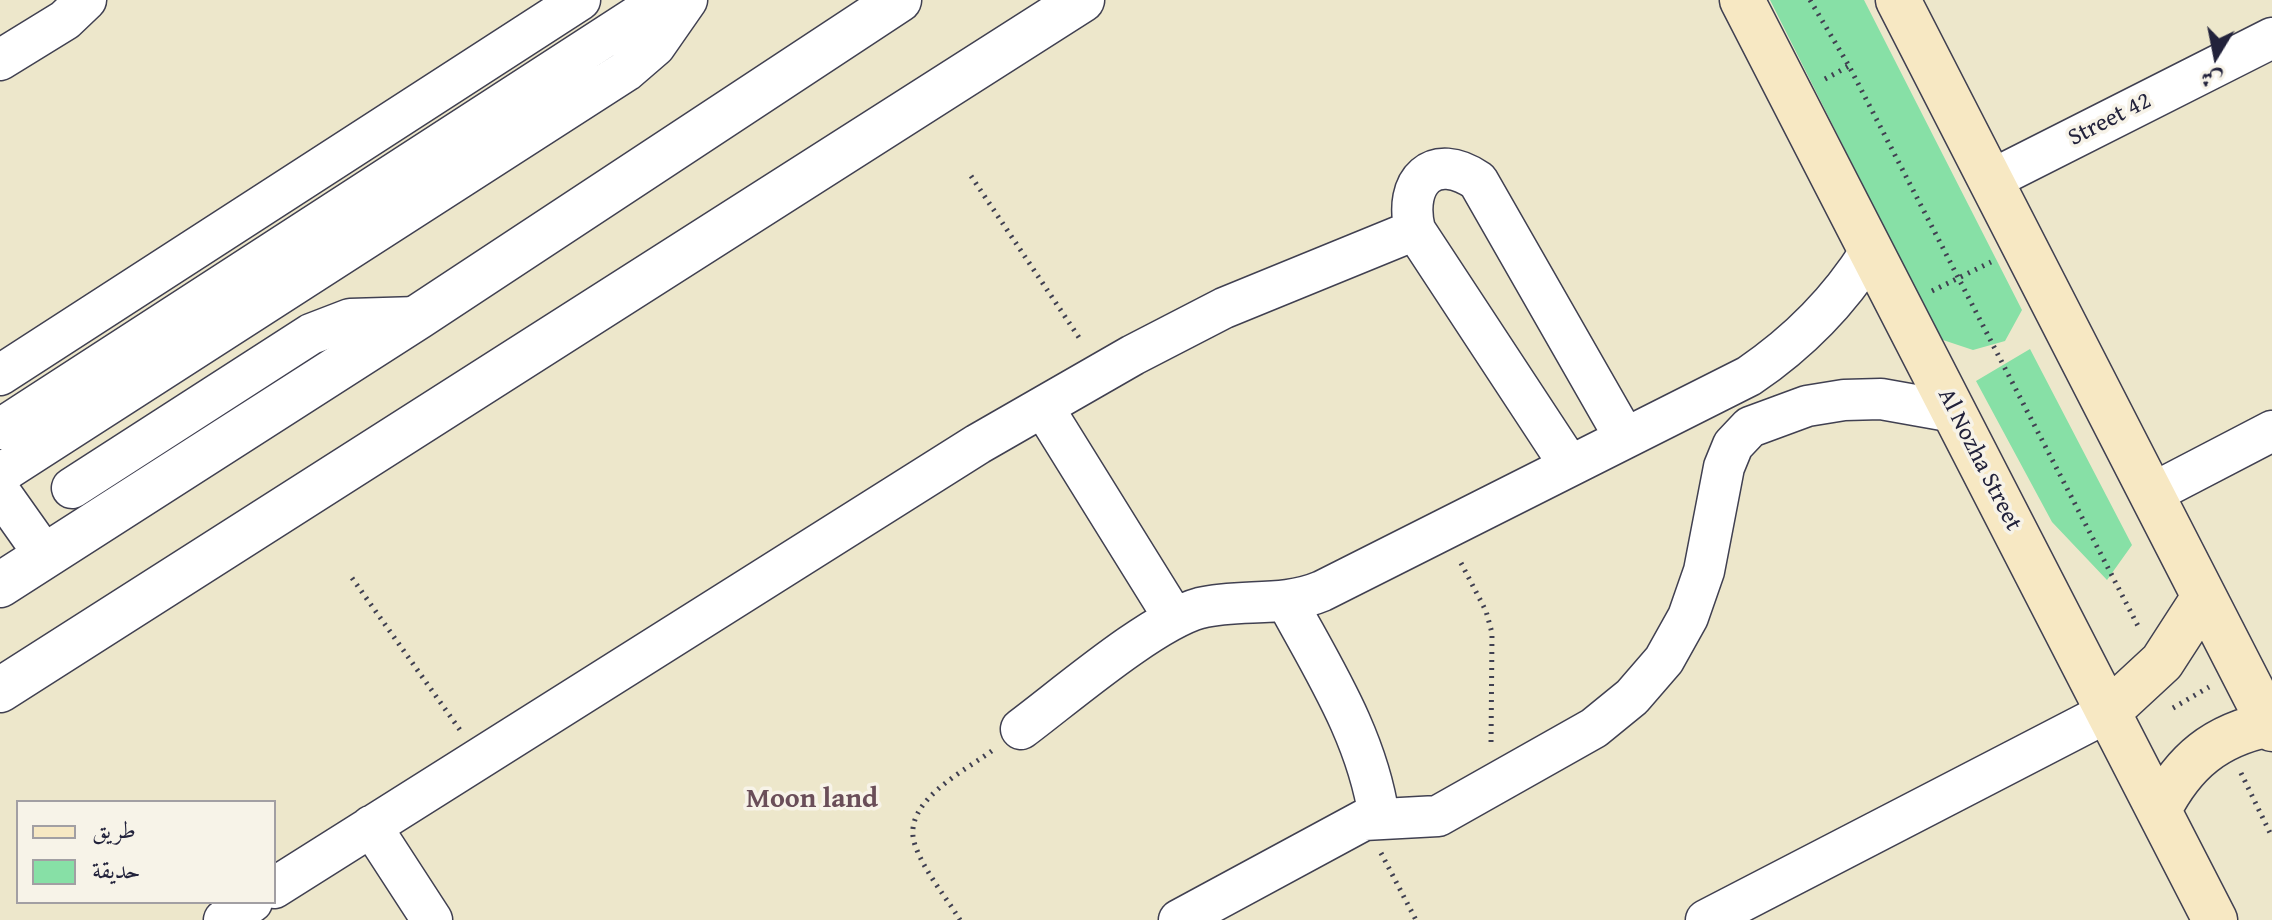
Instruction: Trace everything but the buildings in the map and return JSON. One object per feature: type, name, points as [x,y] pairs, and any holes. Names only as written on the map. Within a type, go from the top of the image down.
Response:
[{"type":"main road","name":"Al Nozha Street","points":[[1742,0],[2215,920]]},
{"type":"main road","points":[[1898,0],[2241,669],[2264,738]]},
{"type":"main road","points":[[2115,725],[2162,662],[2204,597]]},
{"type":"main road","points":[[2159,810],[2173,783],[2193,759],[2217,741],[2243,730],[2264,738]]},
{"type":"street","points":[[0,60],[65,20],[86,0]]},
{"type":"street","points":[[0,375],[580,0]]},
{"type":"street","points":[[0,429],[662,0]]},
{"type":"street","points":[[0,474],[626,71],[655,46],[687,0]]},
{"type":"street","points":[[0,585],[17,527],[99,523],[899,0]]},
{"type":"street","points":[[0,690],[1082,0]]},
{"type":"street","name":"Street 42","points":[[1991,180],[2272,38]]},
{"type":"street","points":[[1570,466],[1415,230],[1410,207],[1414,189],[1426,175],[1444,168],[1462,170],[1478,181],[1625,438]]},
{"type":"street","points":[[276,887],[978,444],[1224,308],[1415,230]]},
{"type":"street","points":[[1021,729],[1174,618],[1222,604],[1287,602],[1322,591],[1749,376],[1805,334],[1852,281],[1870,252]]},
{"type":"street","points":[[72,488],[311,334],[350,319],[418,317]]},
{"type":"street","points":[[1749,376],[1771,416]]},
{"type":"street","points":[[1179,920],[1371,818],[1438,816],[1594,728],[1632,697],[1664,660],[1688,617],[1704,571],[1724,467],[1733,445],[1750,427],[1771,416],[1819,404],[1881,399],[1954,412]]},
{"type":"street","points":[[1043,407],[1174,618]]},
{"type":"street","points":[[2151,494],[2272,431]]},
{"type":"street","points":[[41,446],[99,523]]},
{"type":"street","points":[[1287,602],[1357,732],[1367,759],[1371,818]]},
{"type":"street","points":[[1706,920],[2115,725]]},
{"type":"street","points":[[371,826],[432,920]]},
{"type":"street","points":[[224,920],[249,904]]},
{"type":"path","points":[[1810,0],[1849,66],[2140,631],[2083,663]]},
{"type":"path","points":[[971,176],[1102,373]]},
{"type":"path","points":[[1900,307],[2024,245]]},
{"type":"path","points":[[1443,530],[1486,611],[1492,633],[1490,787]]},
{"type":"path","points":[[352,578],[480,758]]},
{"type":"path","points":[[2115,725],[2241,669]]},
{"type":"path","points":[[960,920],[914,844],[917,815],[924,802],[1021,729]]},
{"type":"path","points":[[2264,738],[2239,768],[2272,837]]},
{"type":"path","points":[[1371,818],[1416,920]]},
{"type":"green space","points":[[1770,0],[1864,0],[2022,310],[2005,341],[1973,350],[1940,339]]},
{"type":"green space","points":[[2030,349],[2132,545],[2107,580],[2052,522],[1976,381]]},
{"type":"district","name":"Moon land","points":[[812,800]]}]
